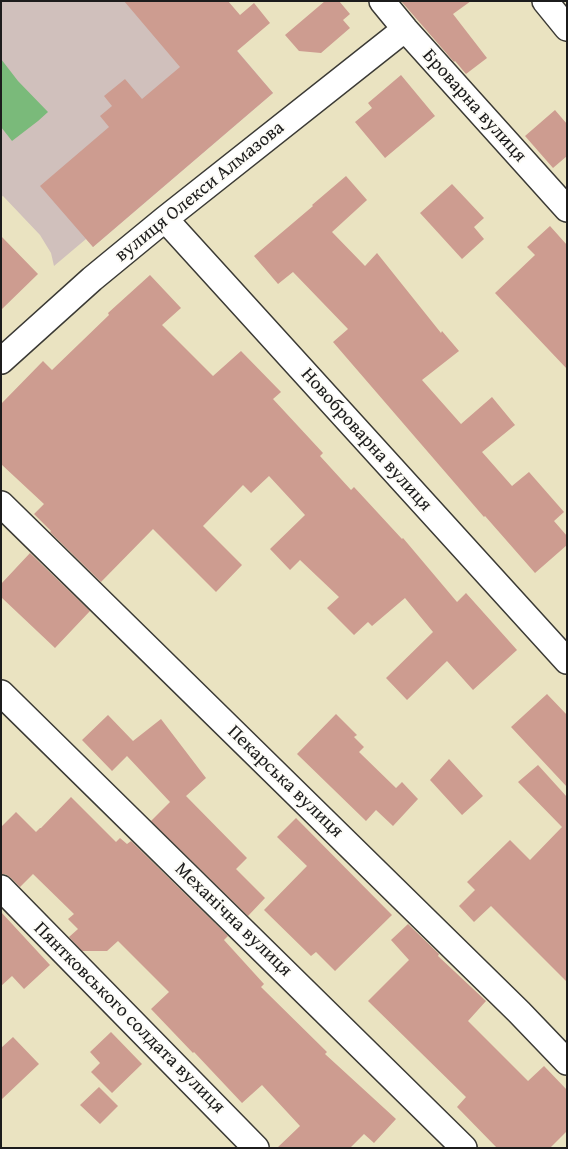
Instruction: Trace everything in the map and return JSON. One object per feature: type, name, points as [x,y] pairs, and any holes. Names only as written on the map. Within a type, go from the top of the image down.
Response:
[{"type":"street","name":"Броварна вулиця","points":[[382,1],[567,209]]},
{"type":"street","points":[[545,1],[567,28]]},
{"type":"street","name":"вулиця Олекси Алмазова","points":[[1,361],[92,279],[165,219],[405,29]]},
{"type":"street","name":"Новоброварна вулиця","points":[[165,219],[567,661]]},
{"type":"street","name":"Пекарська вулиця","points":[[1,504],[519,1012],[567,1062]]},
{"type":"street","name":"Механічна вулиця","points":[[1,693],[464,1148]]},
{"type":"street","name":"Пянтковського солдата вулиця","points":[[1,888],[256,1148]]},
{"type":"shaded area","points":[[1,1],[195,1],[273,93],[93,247],[86,239],[54,266],[51,253],[40,235],[3,196],[1,197]]},
{"type":"green space","points":[[1,59],[18,81],[48,112],[12,141],[1,127]]},
{"type":"building","points":[[124,1],[228,1],[240,15],[254,3],[270,23],[237,51],[273,93],[93,247],[40,186],[109,127],[100,116],[112,106],[104,96],[125,79],[142,99],[180,67]]},
{"type":"building","points":[[325,1],[339,1],[350,14],[343,20],[350,28],[321,53],[299,51],[285,35]]},
{"type":"building","points":[[401,1],[471,1],[453,14],[487,58],[466,74]]},
{"type":"building","points":[[401,75],[435,116],[385,158],[355,122],[372,108],[368,103]]},
{"type":"building","points":[[555,110],[567,124],[567,156],[553,168],[525,136]]},
{"type":"building","points":[[346,176],[367,200],[332,232],[365,266],[377,253],[441,333],[442,331],[459,351],[422,380],[461,424],[492,397],[515,425],[482,452],[512,486],[529,472],[564,512],[554,521],[567,536],[567,545],[535,573],[484,517],[333,342],[348,329],[293,272],[278,284],[254,256]]},
{"type":"building","points":[[452,184],[484,218],[474,227],[484,239],[462,259],[420,213]]},
{"type":"building","points":[[550,226],[567,245],[567,369],[495,293],[535,255],[527,247]]},
{"type":"building","points":[[1,236],[38,274],[1,310]]},
{"type":"building","points":[[150,275],[181,308],[162,325],[213,376],[241,351],[281,392],[273,399],[323,453],[320,456],[351,490],[354,487],[403,538],[457,602],[466,593],[517,650],[473,690],[447,661],[407,700],[386,678],[433,632],[405,598],[372,626],[368,622],[354,635],[327,608],[339,597],[300,560],[290,570],[270,549],[305,515],[269,476],[251,493],[243,485],[203,526],[242,565],[216,592],[153,529],[101,582],[34,514],[44,504],[1,464],[1,404],[43,361],[52,370],[109,315],[108,313]]},
{"type":"building","points":[[30,553],[90,611],[55,648],[1,597],[1,584]]},
{"type":"building","points":[[547,694],[567,715],[567,787],[511,727]]},
{"type":"building","points":[[336,714],[357,735],[354,737],[364,747],[359,752],[396,788],[402,782],[418,799],[393,826],[376,810],[366,821],[297,754]]},
{"type":"building","points":[[108,715],[133,741],[161,719],[206,778],[186,796],[247,858],[236,869],[265,898],[248,916],[151,821],[170,802],[127,756],[112,771],[82,740]]},
{"type":"building","points":[[449,759],[483,796],[462,815],[430,780]]},
{"type":"building","points":[[538,765],[567,797],[567,982],[491,906],[474,922],[459,906],[475,890],[467,882],[510,840],[530,860],[562,827],[518,782]]},
{"type":"building","points":[[71,797],[116,842],[120,838],[127,844],[131,841],[228,936],[224,940],[264,984],[261,987],[327,1052],[325,1054],[396,1119],[374,1143],[364,1134],[350,1148],[277,1148],[300,1126],[262,1085],[242,1103],[151,1009],[169,992],[118,941],[107,951],[82,951],[69,937],[78,929],[68,919],[74,914],[33,874],[20,887],[11,878],[1,874],[1,827],[16,812],[36,832]]},
{"type":"building","points":[[296,818],[392,915],[335,971],[316,952],[311,956],[264,910],[307,866],[277,837]]},
{"type":"building","points":[[1,912],[50,965],[24,989],[12,976],[1,986]]},
{"type":"building","points":[[408,924],[439,954],[438,956],[486,1001],[468,1021],[528,1081],[544,1066],[567,1090],[567,1131],[550,1148],[497,1148],[457,1107],[466,1097],[368,1001],[409,960],[391,940]]},
{"type":"building","points":[[111,1032],[142,1064],[112,1093],[91,1072],[100,1063],[90,1052]]},
{"type":"building","points":[[13,1037],[39,1064],[1,1100],[1,1048]]},
{"type":"building","points":[[99,1087],[118,1106],[100,1124],[80,1105]]}]
